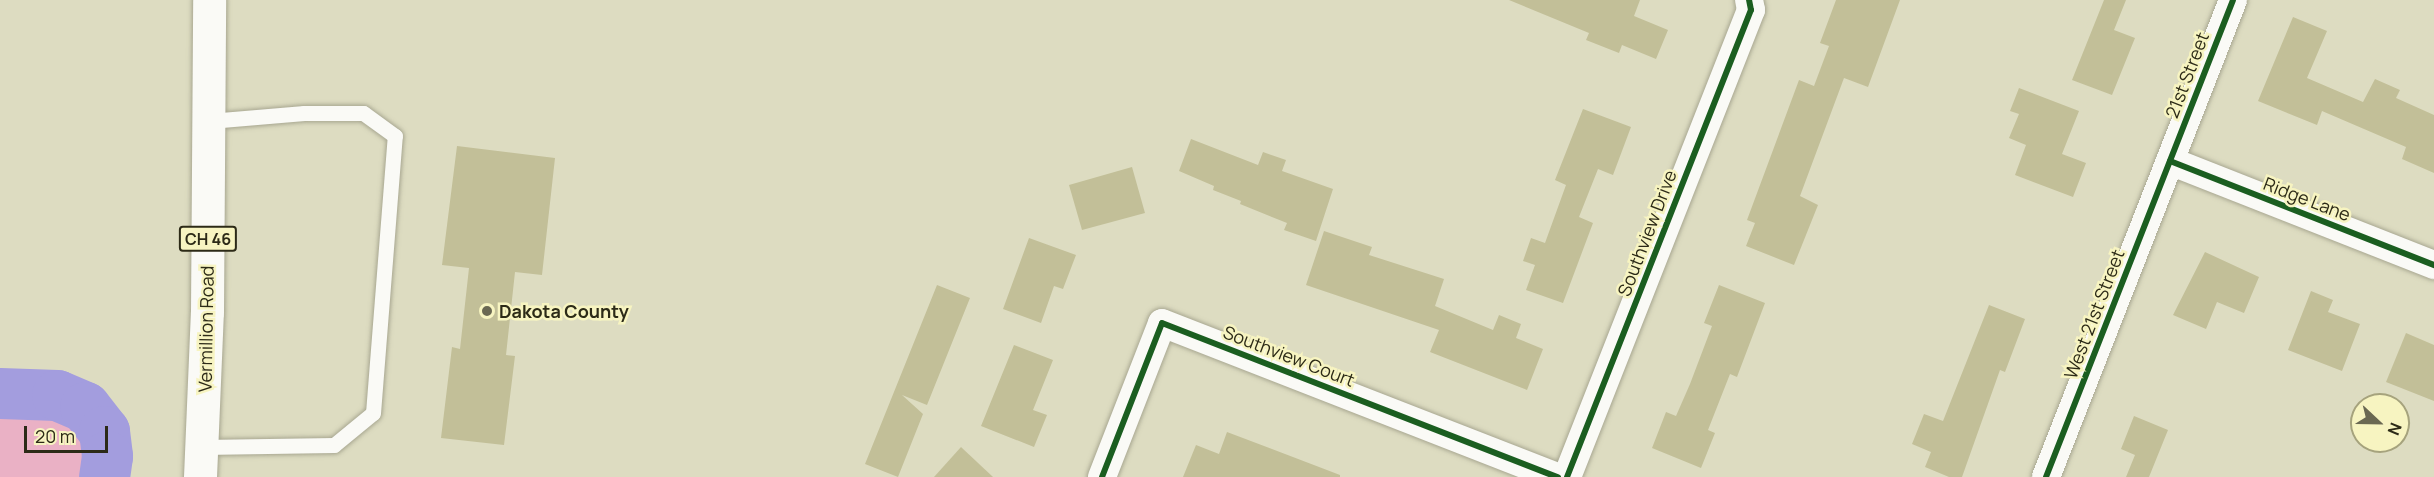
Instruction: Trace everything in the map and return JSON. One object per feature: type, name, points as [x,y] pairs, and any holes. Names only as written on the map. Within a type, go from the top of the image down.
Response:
[{"type":"main road","name":"Vermillion Road","points":[[201,462],[209,121],[208,0]]},
{"type":"street","name":"Southview Drive","points":[[1567,477],[1751,10],[1749,0]]},
{"type":"street","name":"21st Street","points":[[2170,161],[2233,0]]},
{"type":"street","name":"Ridge Lane","points":[[2170,161],[2434,265]]},
{"type":"street","name":"West 21st Street","points":[[2046,477],[2170,161]]},
{"type":"street","name":"Southview Court","points":[[1102,477],[1162,323],[1558,477]]},
{"type":"lane","points":[[201,462],[334,445],[373,412],[395,136],[363,113],[304,113],[209,121]]},
{"type":"shaded area","points":[[20,391],[57,395],[85,407],[104,431],[107,456],[104,477],[0,477],[0,393]]},
{"type":"building","points":[[1509,0],[1640,0],[1634,16],[1668,30],[1656,59],[1622,45],[1619,53],[1586,40],[1589,33]]},
{"type":"building","points":[[1836,0],[1900,0],[1868,87],[1844,78],[1800,196],[1818,205],[1794,265],[1746,246],[1755,223],[1747,220],[1799,80],[1814,86],[1829,46],[1820,43]]},
{"type":"building","points":[[2104,0],[2126,0],[2114,30],[2135,38],[2112,95],[2072,80]]},
{"type":"building","points":[[2293,17],[2327,31],[2307,78],[2363,102],[2375,79],[2400,90],[2396,98],[2434,115],[2434,173],[2402,159],[2406,147],[2322,111],[2317,125],[2258,101]]},
{"type":"building","points":[[2019,88],[2079,111],[2062,154],[2086,163],[2073,197],[2015,175],[2026,145],[2009,138],[2019,114],[2010,111]]},
{"type":"building","points":[[1583,109],[1631,127],[1613,175],[1598,169],[1579,217],[1593,223],[1563,303],[1526,290],[1535,265],[1523,261],[1531,238],[1545,243],[1566,185],[1555,180]]},
{"type":"building","points":[[1191,139],[1258,165],[1263,152],[1286,160],[1282,171],[1333,189],[1316,241],[1284,230],[1287,223],[1240,204],[1241,201],[1213,190],[1214,186],[1179,171]]},
{"type":"building","name":"Dakota County","points":[[457,146],[555,158],[542,275],[515,272],[506,355],[515,356],[504,445],[441,438],[452,347],[460,349],[469,268],[442,265]]},
{"type":"building","points":[[1132,167],[1145,213],[1082,230],[1069,185]]},
{"type":"building","points":[[1324,231],[1372,247],[1369,255],[1444,279],[1435,306],[1493,330],[1499,315],[1521,324],[1516,338],[1543,349],[1527,390],[1430,352],[1439,330],[1306,285]]},
{"type":"building","points":[[1029,238],[1076,255],[1063,289],[1054,286],[1041,323],[1003,309]]},
{"type":"building","points":[[2205,252],[2259,277],[2244,313],[2217,302],[2206,329],[2173,315]]},
{"type":"building","points":[[937,285],[970,298],[927,405],[902,395],[923,414],[898,477],[865,464]]},
{"type":"building","points":[[1719,285],[1765,303],[1737,377],[1730,374],[1708,430],[1715,433],[1701,468],[1652,448],[1666,412],[1676,416],[1690,384],[1712,326],[1704,323]]},
{"type":"building","points":[[2311,291],[2333,300],[2328,312],[2360,324],[2342,371],[2288,350]]},
{"type":"building","points":[[1989,305],[2025,319],[2005,372],[2000,370],[1962,477],[1949,477],[1925,467],[1931,452],[1912,444],[1924,414],[1943,421]]},
{"type":"building","points":[[2406,333],[2434,345],[2434,401],[2386,382]]},
{"type":"building","points":[[1014,345],[1053,360],[1033,410],[1047,415],[1034,447],[981,426]]},
{"type":"building","points":[[2134,416],[2168,430],[2149,477],[2126,477],[2135,455],[2121,449]]},
{"type":"building","points":[[1227,432],[1340,475],[1340,477],[1183,477],[1196,445],[1219,454]]},
{"type":"building","points":[[961,447],[993,477],[934,477]]},
{"type":"waterway","points":[[0,393],[57,395],[85,407],[104,431],[107,456],[104,477]]},
{"type":"cycle path","points":[[1567,477],[1751,10],[1749,0]]},
{"type":"cycle path","points":[[2046,477],[2233,0]]},
{"type":"cycle path","points":[[2170,161],[2434,265]]},
{"type":"cycle path","points":[[1102,477],[1162,323],[1558,477]]},
{"type":"place","name":"Dakota County","points":[[487,311]]}]
